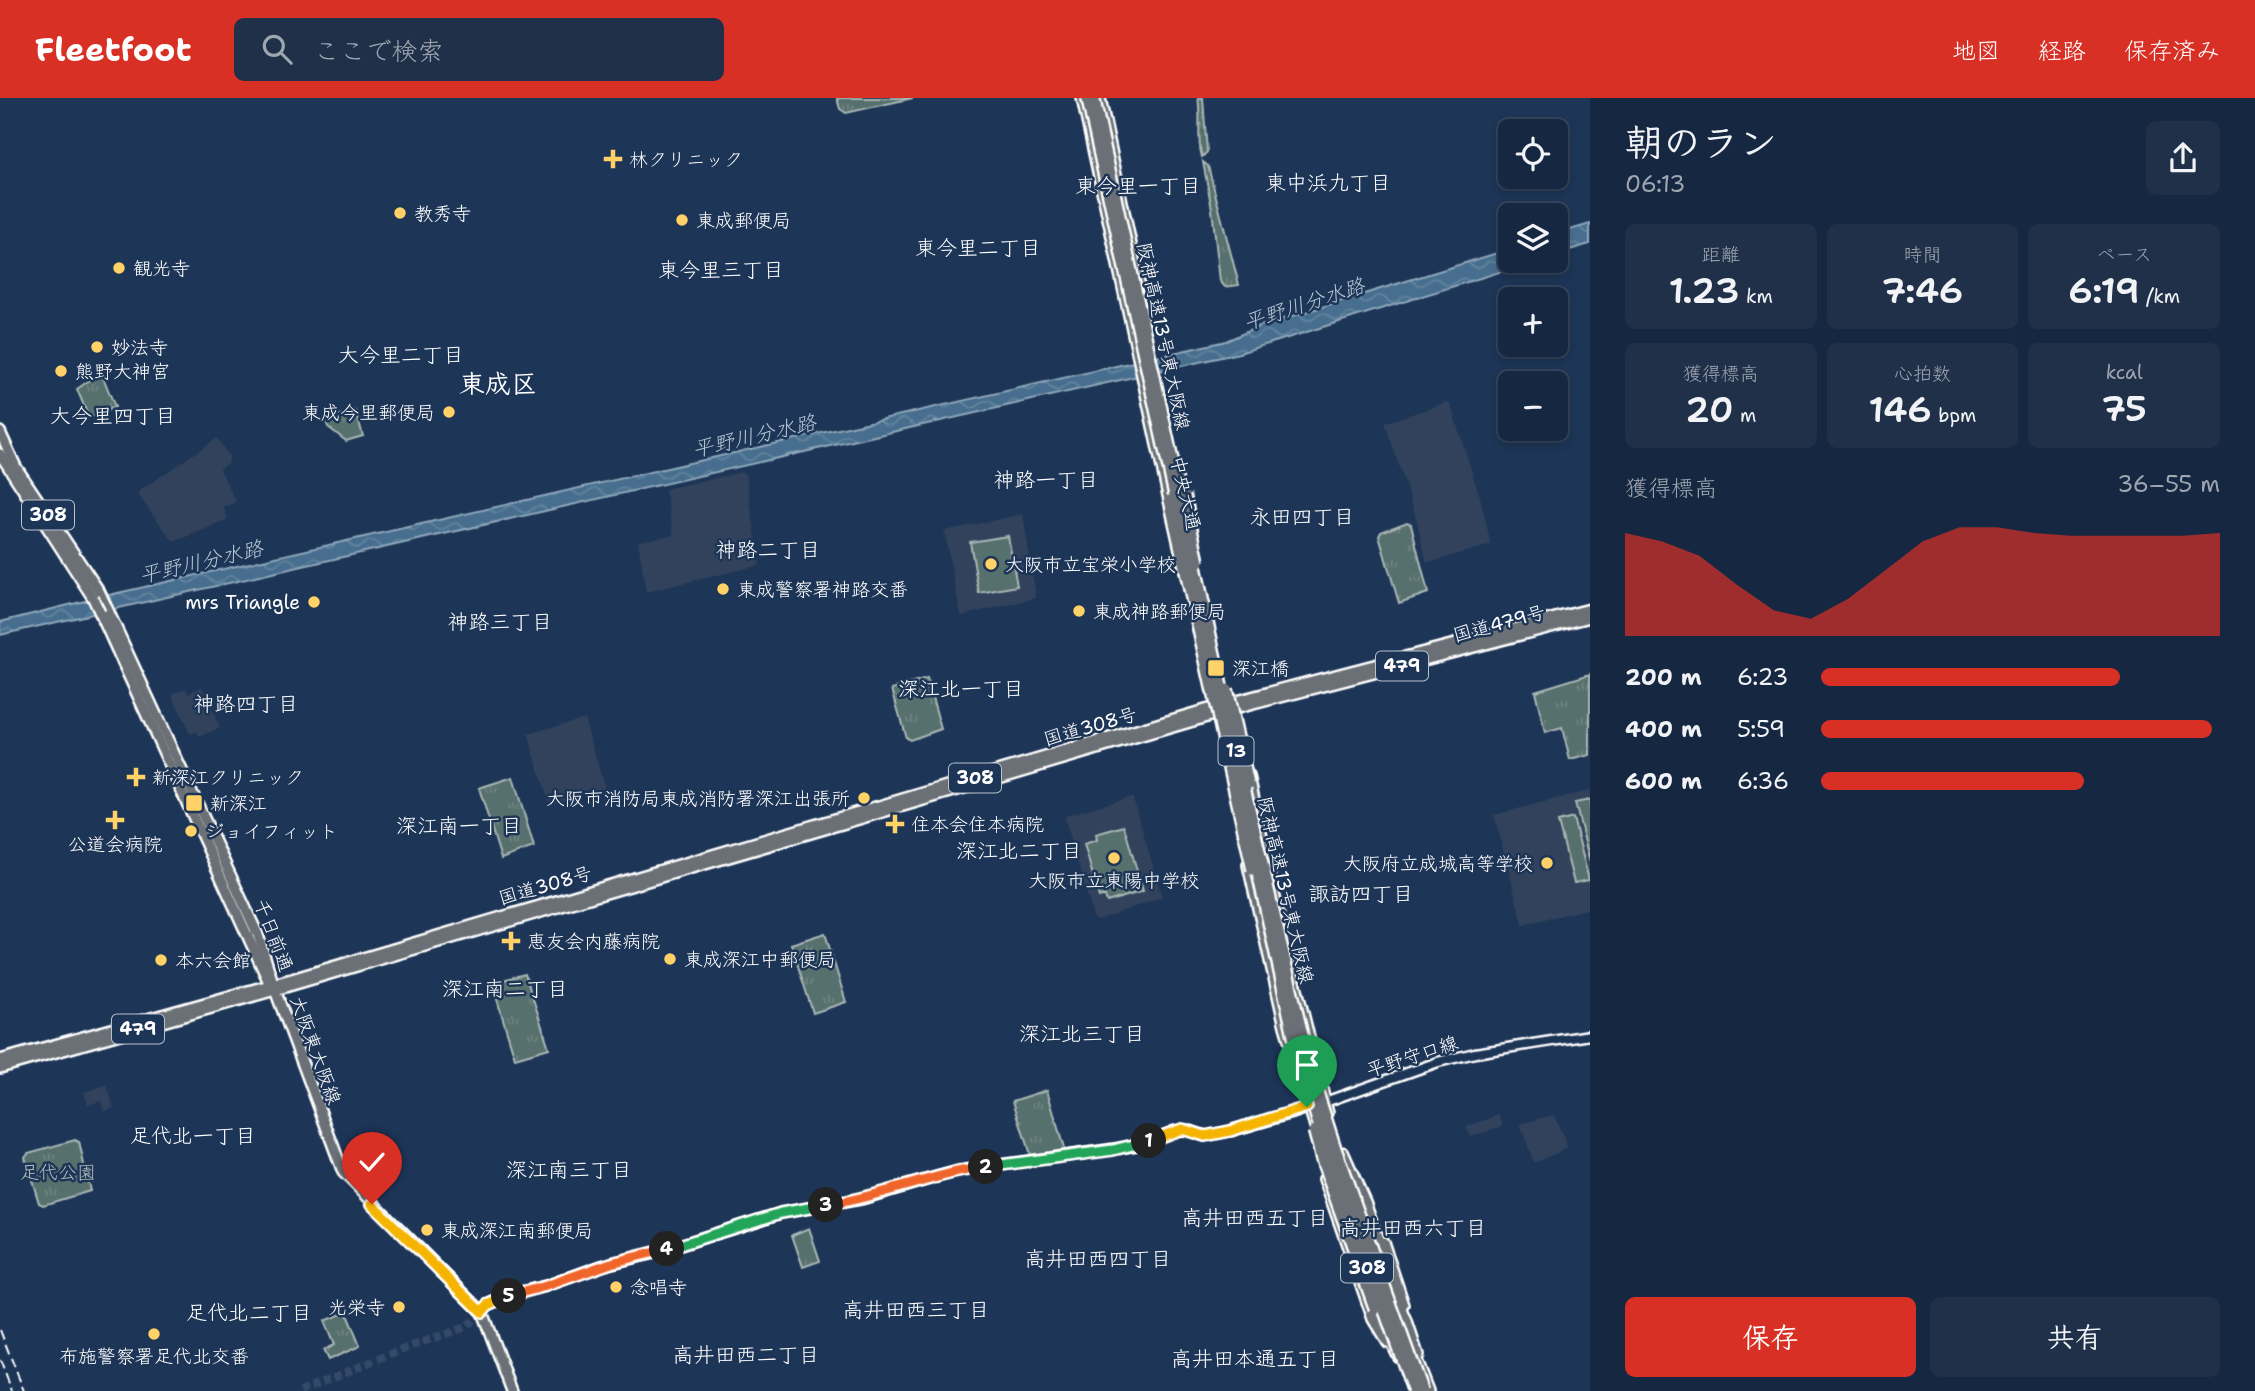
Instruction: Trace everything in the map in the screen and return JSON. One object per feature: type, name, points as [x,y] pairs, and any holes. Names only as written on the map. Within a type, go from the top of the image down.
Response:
[{"type":"highway","name":"阪神高速13号東大阪線","points":[[1084,98],[1287,1005],[1318,1123],[1412,1391]]},
{"type":"highway","name":"阪神高速13号東大阪線","points":[[1097,98],[1230,721],[1311,1072],[1332,1141],[1422,1391]]},
{"type":"highway","points":[[1287,1005],[1294,1048],[1322,1161],[1375,1309],[1399,1357]]},
{"type":"highway","points":[[1311,1072],[1391,1274],[1407,1325]]},
{"type":"main road","name":"中央大通","points":[[1084,98],[1142,375],[1266,935]]},
{"type":"main road","name":"中央大通","points":[[1097,98],[1282,931]]},
{"type":"main road","name":"千日前通","points":[[0,432],[16,467],[97,597],[273,986]]},
{"type":"main road","name":"千日前通","points":[[0,454],[97,597]]},
{"type":"main road","name":"国道479号","points":[[1213,715],[1233,706],[1590,609]]},
{"type":"main road","name":"国道479号","points":[[1233,706],[1590,617]]},
{"type":"main road","name":"308","points":[[1233,706],[1282,931],[1335,1140],[1428,1391]]},
{"type":"main road","name":"国道308号","points":[[273,986],[1233,706]]},
{"type":"main road","name":"308","points":[[1213,715],[1285,1026],[1307,1107],[1412,1391]]},
{"type":"main road","name":"国道308号","points":[[273,986],[1213,715]]},
{"type":"main road","name":"479","points":[[0,1060],[273,986]]},
{"type":"main road","name":"479","points":[[0,1068],[273,986]]},
{"type":"main road","name":"大阪東大阪線","points":[[273,986],[343,1172],[482,1312],[512,1391]]},
{"type":"main road","name":"平野守口線","points":[[482,1312],[488,1305],[514,1293],[546,1286],[600,1266],[652,1254],[781,1213],[863,1199],[957,1171],[1140,1145],[1174,1130],[1188,1130],[1205,1136],[1230,1131],[1462,1056],[1590,1035]]},
{"type":"main road","points":[[1335,1140],[1344,1147],[1401,1288],[1407,1325],[1419,1366]]},
{"type":"shaded area","points":[[1450,403],[1480,497],[1491,545],[1427,563],[1415,514],[1385,423]]},
{"type":"shaded area","points":[[217,438],[229,457],[229,462],[220,469],[236,502],[224,508],[228,520],[174,542],[138,495],[139,491]]},
{"type":"shaded area","points":[[742,472],[746,475],[760,565],[646,592],[638,541],[674,535],[665,489]]},
{"type":"shaded area","name":"大阪市立宝栄小学校","points":[[1023,514],[1036,598],[961,616],[944,531]]},
{"type":"shaded area","points":[[202,687],[220,728],[199,737],[197,732],[190,734],[172,694],[186,688],[188,693]]},
{"type":"shaded area","points":[[584,718],[605,788],[550,805],[528,734]]},
{"type":"shaded area","name":"大阪府立成城高等学校","points":[[1590,790],[1590,908],[1523,925],[1494,815]]},
{"type":"shaded area","name":"大阪市立東陽中学校","points":[[1133,798],[1162,897],[1098,920],[1094,919],[1065,818],[1066,815]]},
{"type":"shaded area","points":[[107,1085],[114,1108],[104,1111],[101,1101],[88,1105],[84,1092]]},
{"type":"shaded area","points":[[1499,1115],[1503,1126],[1470,1137],[1466,1127]]},
{"type":"shaded area","points":[[1554,1115],[1568,1148],[1534,1163],[1520,1124]]},
{"type":"green space","points":[[837,98],[913,98],[846,113],[840,109]]},
{"type":"green space","points":[[1198,98],[1203,98],[1207,152],[1202,157],[1199,143]]},
{"type":"green space","points":[[1203,162],[1208,166],[1239,285],[1225,287],[1220,281],[1212,209]]},
{"type":"green space","points":[[101,372],[115,407],[89,418],[77,389]]},
{"type":"green space","points":[[356,411],[363,436],[346,441],[328,427],[325,419]]},
{"type":"green space","points":[[1407,522],[1411,524],[1428,593],[1399,603],[1379,536],[1381,532]]},
{"type":"green space","points":[[1008,536],[1017,586],[979,593],[970,542]]},
{"type":"green space","points":[[1590,674],[1590,755],[1570,760],[1562,728],[1545,733],[1535,691]]},
{"type":"green space","points":[[927,679],[941,729],[910,740],[906,738],[892,689]]},
{"type":"green space","points":[[513,777],[534,847],[501,859],[479,788]]},
{"type":"green space","points":[[1590,800],[1590,862],[1575,803]]},
{"type":"green space","points":[[1573,818],[1589,880],[1574,883],[1558,822]]},
{"type":"green space","points":[[1124,826],[1143,891],[1107,902],[1105,896],[1099,897],[1084,844],[1097,840],[1096,834]]},
{"type":"green space","points":[[825,933],[846,1002],[813,1013],[791,944]]},
{"type":"green space","points":[[525,974],[549,1048],[515,1058],[492,983]]},
{"type":"green space","points":[[1047,1090],[1064,1149],[1062,1153],[1031,1158],[1013,1101]]},
{"type":"green space","name":"足代公園","points":[[75,1140],[79,1142],[90,1191],[43,1205],[39,1203],[25,1157],[28,1153]]},
{"type":"green space","points":[[809,1228],[820,1261],[803,1267],[792,1235]]},
{"type":"green space","points":[[346,1312],[360,1346],[328,1360],[323,1350],[334,1345],[324,1321]]},
{"type":"water","points":[[1590,224],[1590,244],[1568,250],[1568,230]]},
{"type":"water","points":[[1498,253],[1498,272],[1239,353],[0,635],[0,622],[109,595],[1226,341],[1260,326]]},
{"type":"tunnel","points":[[300,1391],[400,1350],[466,1327],[482,1312]]},
{"type":"railway","points":[[0,1330],[24,1391]]},
{"type":"railway","points":[[0,1360],[12,1391]]},
{"type":"place","name":"林クリニック","points":[[613,159]]},
{"type":"place","name":"教秀寺","points":[[400,213]]},
{"type":"place","name":"東成郵便局","points":[[682,220]]},
{"type":"place","name":"観光寺","points":[[119,268]]},
{"type":"place","name":"妙法寺","points":[[97,347]]},
{"type":"place","name":"熊野大神宮","points":[[61,371]]},
{"type":"place","name":"東成今里郵便局","points":[[449,412]]},
{"type":"place","name":"大阪市立宝栄小学校","points":[[991,564]]},
{"type":"place","name":"東成警察署神路交番","points":[[723,589]]},
{"type":"place","name":"mrs Triangle","points":[[314,602]]},
{"type":"place","name":"東成神路郵便局","points":[[1079,611]]},
{"type":"place","name":"深江橋","points":[[1216,668]]},
{"type":"place","name":"新深江クリニック","points":[[136,777]]},
{"type":"place","name":"大阪市消防局東成消防署深江出張所","points":[[864,798]]},
{"type":"place","name":"新深江","points":[[194,803]]},
{"type":"place","name":"公道会病院","points":[[115,820]]},
{"type":"place","name":"住本会住本病院","points":[[895,824]]},
{"type":"place","name":"ジョイフィット","points":[[191,831]]},
{"type":"place","name":"大阪市立東陽中学校","points":[[1114,858]]},
{"type":"place","name":"大阪府立成城高等学校","points":[[1547,863]]},
{"type":"place","name":"恵友会内藤病院","points":[[511,941]]},
{"type":"place","name":"東成深江中郵便局","points":[[670,959]]},
{"type":"place","name":"本六会館","points":[[161,960]]},
{"type":"place","name":"東成深江南郵便局","points":[[427,1230]]},
{"type":"place","name":"念唱寺","points":[[616,1287]]},
{"type":"place","name":"光栄寺","points":[[399,1307]]},
{"type":"place","name":"布施警察署足代北交番","points":[[154,1334]]},
{"type":"district","name":"東中浜九丁目","points":[[1328,183]]},
{"type":"district","name":"東今里一丁目","points":[[1138,186]]},
{"type":"district","name":"東今里二丁目","points":[[978,248]]},
{"type":"district","name":"東今里三丁目","points":[[721,270]]},
{"type":"district","name":"大今里二丁目","points":[[401,355]]},
{"type":"district","name":"東成区","points":[[498,384]]},
{"type":"district","name":"大今里四丁目","points":[[113,416]]},
{"type":"district","name":"神路一丁目","points":[[1046,480]]},
{"type":"district","name":"永田四丁目","points":[[1302,517]]},
{"type":"district","name":"神路二丁目","points":[[768,550]]},
{"type":"district","name":"神路三丁目","points":[[500,622]]},
{"type":"district","name":"深江北一丁目","points":[[961,689]]},
{"type":"district","name":"神路四丁目","points":[[246,704]]},
{"type":"district","name":"深江南一丁目","points":[[459,826]]},
{"type":"district","name":"深江北二丁目","points":[[1019,851]]},
{"type":"district","name":"諏訪四丁目","points":[[1361,894]]},
{"type":"district","name":"深江南二丁目","points":[[505,989]]},
{"type":"district","name":"深江北三丁目","points":[[1082,1034]]},
{"type":"district","name":"足代北一丁目","points":[[193,1136]]},
{"type":"district","name":"深江南三丁目","points":[[569,1170]]},
{"type":"district","name":"高井田西五丁目","points":[[1255,1218]]},
{"type":"district","name":"高井田西六丁目","points":[[1413,1228]]},
{"type":"district","name":"高井田西四丁目","points":[[1098,1259]]},
{"type":"district","name":"高井田西三丁目","points":[[916,1310]]},
{"type":"district","name":"足代北二丁目","points":[[249,1313]]},
{"type":"district","name":"高井田西二丁目","points":[[746,1355]]},
{"type":"district","name":"高井田本通五丁目","points":[[1255,1359]]},
{"type":"route","points":[[372,1204],[482,1312],[488,1305],[514,1293],[546,1286],[600,1266],[652,1254],[781,1213],[852,1202],[957,1171],[1140,1145],[1174,1130],[1188,1130],[1205,1136],[1230,1131],[1307,1107]]},
{"type":"water label","name":"平野川分水路","points":[[1304,304]]},
{"type":"water label","name":"平野川分水路","points":[[754,436]]},
{"type":"water label","name":"平野川分水路","points":[[201,562]]}]
